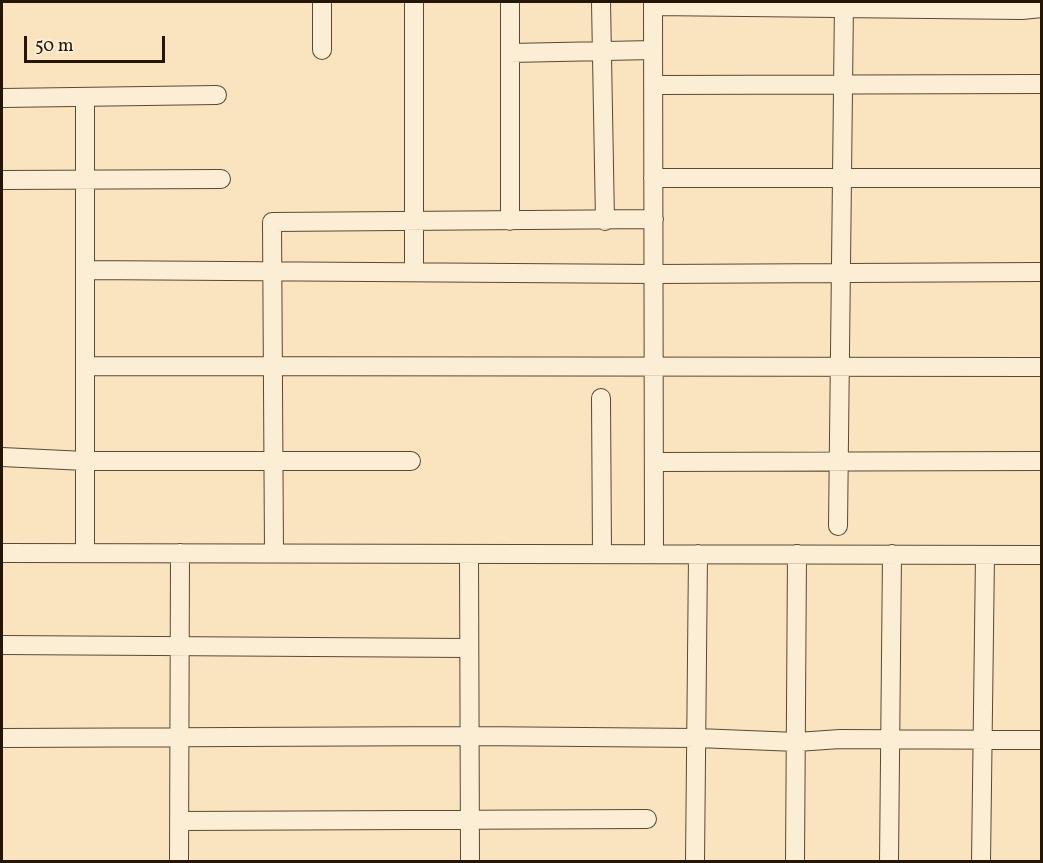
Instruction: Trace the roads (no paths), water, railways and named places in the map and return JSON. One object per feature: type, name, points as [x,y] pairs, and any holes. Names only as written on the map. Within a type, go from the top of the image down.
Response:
[{"type":"street","points":[[322,2],[322,50]]},
{"type":"street","points":[[414,2],[414,271]]},
{"type":"street","points":[[510,2],[510,221]]},
{"type":"street","points":[[601,2],[600,52],[605,221]]},
{"type":"street","points":[[654,554],[653,4],[1022,10],[1041,8]]},
{"type":"street","points":[[838,526],[844,6]]},
{"type":"street","points":[[510,53],[652,50]]},
{"type":"street","points":[[652,85],[1041,84]]},
{"type":"street","points":[[2,98],[85,99],[218,95]]},
{"type":"street","points":[[85,99],[87,181],[85,553]]},
{"type":"street","points":[[652,178],[1041,178]]},
{"type":"street","points":[[2,180],[221,179]]},
{"type":"street","points":[[273,553],[272,222],[414,223],[654,219]]},
{"type":"street","points":[[87,270],[654,274],[1041,272]]},
{"type":"street","points":[[86,366],[1041,367]]},
{"type":"street","points":[[601,398],[602,554]]},
{"type":"street","points":[[2,458],[85,461],[411,460]]},
{"type":"street","points":[[654,462],[1041,460]]},
{"type":"street","points":[[2,553],[1041,555]]},
{"type":"street","points":[[178,861],[180,553]]},
{"type":"street","points":[[469,554],[470,861]]},
{"type":"street","points":[[695,861],[699,554]]},
{"type":"street","points":[[795,861],[797,554]]},
{"type":"street","points":[[889,861],[892,555]]},
{"type":"street","points":[[981,861],[985,555]]},
{"type":"street","points":[[2,645],[468,648]]},
{"type":"street","points":[[2,738],[471,736],[697,738],[797,742],[840,739],[1041,740]]},
{"type":"street","points":[[179,821],[647,819]]}]
